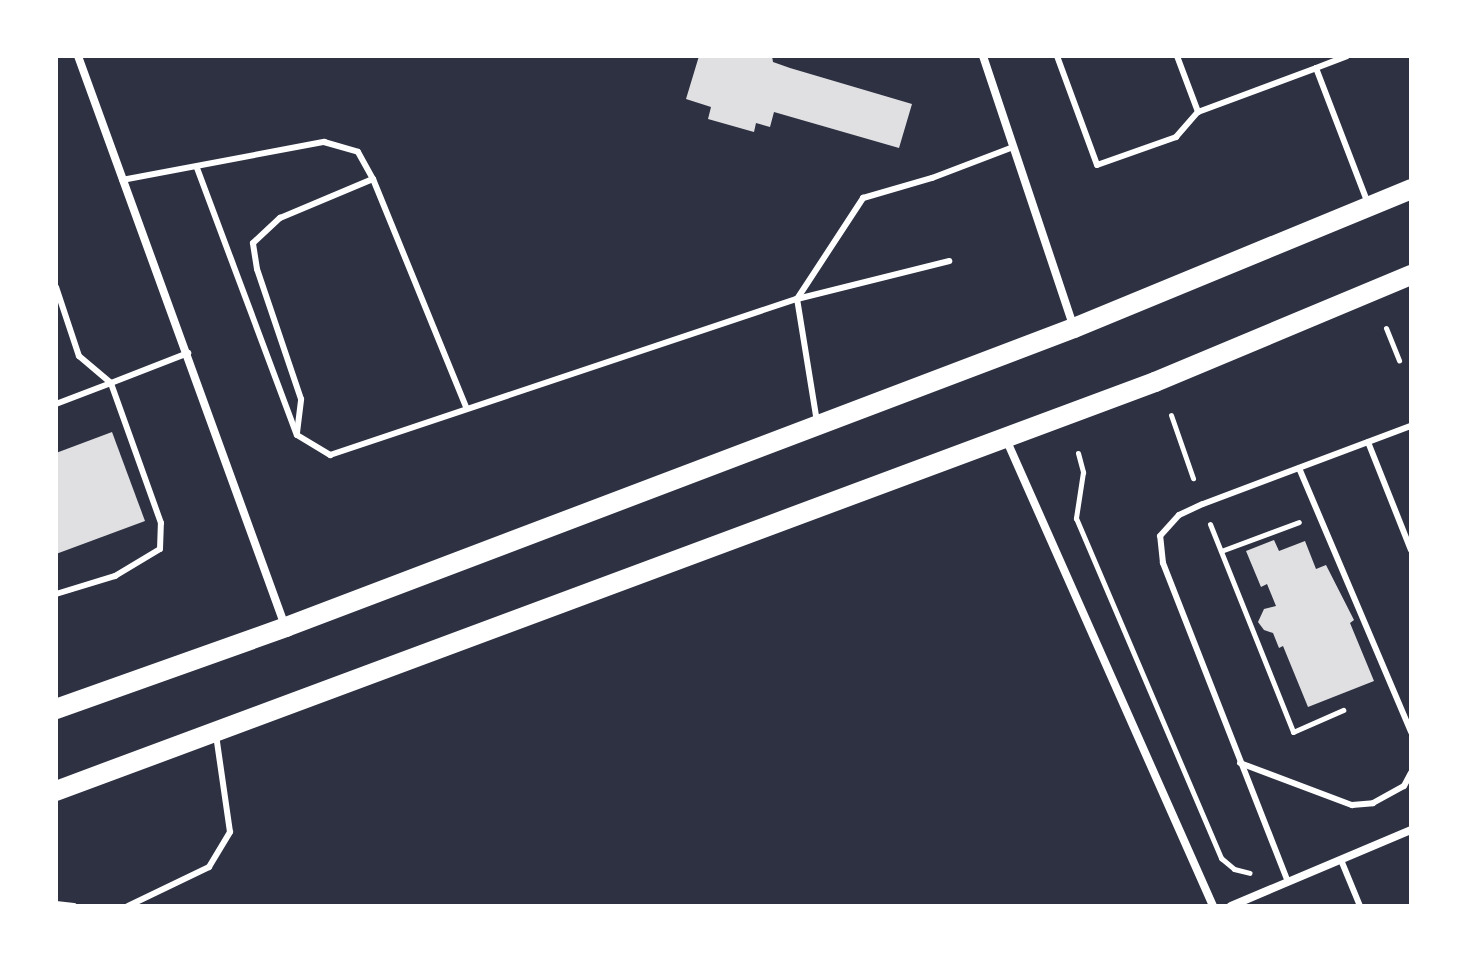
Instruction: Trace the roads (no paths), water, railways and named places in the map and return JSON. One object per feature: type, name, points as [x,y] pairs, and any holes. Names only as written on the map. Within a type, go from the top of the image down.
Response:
[{"type":"main road","points":[[56,709],[286,627],[1074,328],[1411,189]]},
{"type":"main road","points":[[56,791],[1155,382],[1411,275]]},
{"type":"street","points":[[78,56],[286,627]]},
{"type":"street","points":[[983,56],[1074,328]]},
{"type":"street","points":[[1005,438],[1213,906]]},
{"type":"street","points":[[1231,906],[1411,830]]},
{"type":"lane","points":[[1057,56],[1097,165],[1176,137],[1198,112],[1347,56]]},
{"type":"lane","points":[[1177,56],[1198,112]]},
{"type":"lane","points":[[1316,68],[1370,207]]},
{"type":"lane","points":[[122,180],[324,142],[358,152],[373,179],[467,409]]},
{"type":"lane","points":[[817,425],[797,299],[863,198],[1013,147]]},
{"type":"lane","points":[[197,168],[297,435],[330,455],[797,299],[949,261]]},
{"type":"lane","points":[[297,435],[301,399],[257,269],[253,243],[280,218],[373,179]]},
{"type":"lane","points":[[56,287],[79,356],[111,383],[161,523],[160,549],[115,576],[56,594]]},
{"type":"lane","points":[[56,404],[188,353]]},
{"type":"lane","points":[[1288,882],[1163,563],[1160,536],[1179,515],[1411,426]]},
{"type":"lane","points":[[1368,442],[1411,550]]},
{"type":"lane","points":[[1299,468],[1411,732]]},
{"type":"lane","points":[[128,906],[209,867],[230,832],[216,732]]},
{"type":"lane","points":[[1240,763],[1352,805],[1373,803],[1404,786],[1411,773]]},
{"type":"lane","points":[[1341,860],[1360,906]]},
{"type":"lane","points":[[56,904],[74,906]]}]
